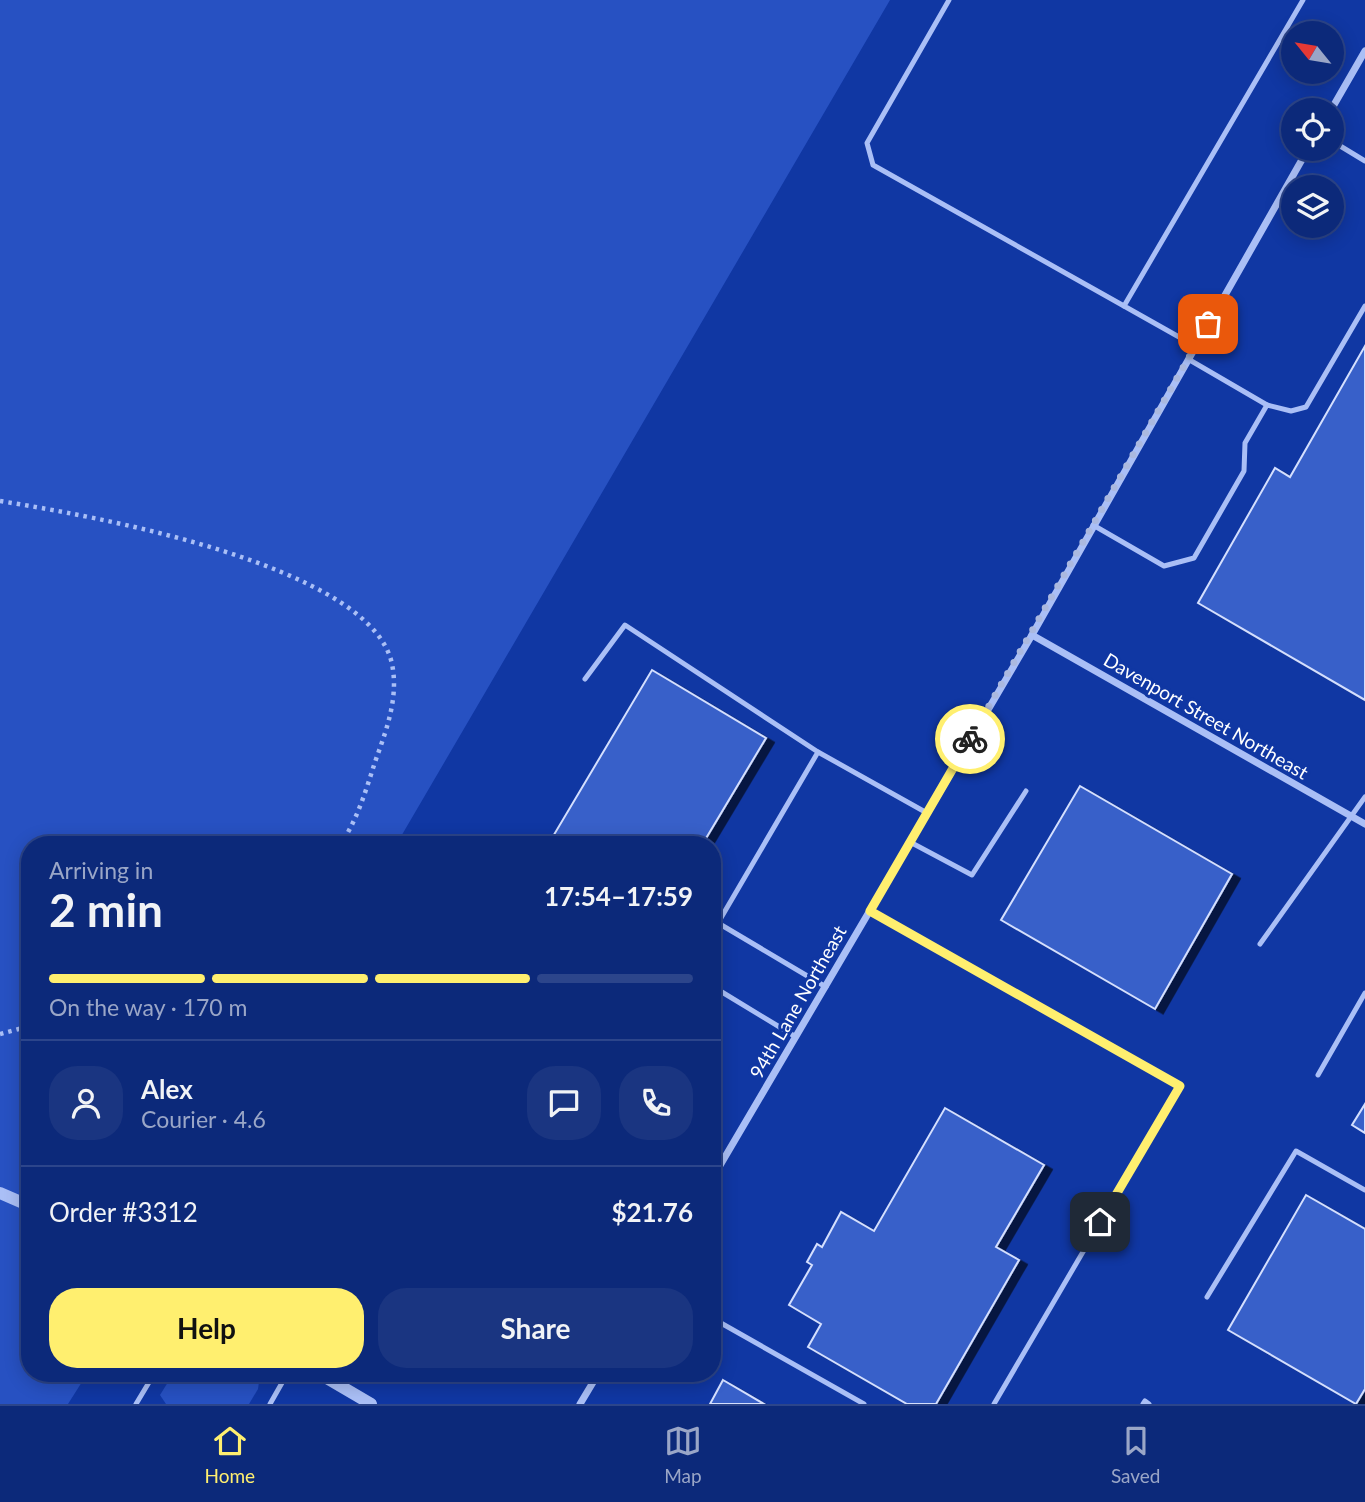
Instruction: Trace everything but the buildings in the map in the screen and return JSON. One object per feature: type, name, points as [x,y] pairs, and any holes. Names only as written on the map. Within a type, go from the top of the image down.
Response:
[{"type":"street","points":[[1338,98],[1365,51]]},
{"type":"street","name":"94th Lane Northeast","points":[[721,1164],[1032,635],[1301,161]]},
{"type":"street","name":"Davenport Street Northeast","points":[[1032,635],[1365,824]]},
{"type":"street","points":[[0,1192],[21,1202]]},
{"type":"street","points":[[334,1382],[371,1404]]},
{"type":"street","points":[[580,1404],[593,1382]]},
{"type":"lane","points":[[949,0],[866,144],[873,165],[1195,346]]},
{"type":"lane","points":[[1124,306],[1303,0]]},
{"type":"lane","points":[[1344,148],[1365,161]]},
{"type":"lane","points":[[1187,358],[1267,405],[1291,411],[1306,407],[1365,306]]},
{"type":"lane","points":[[1093,525],[1164,566],[1194,558],[1244,471],[1245,443],[1267,405]]},
{"type":"lane","points":[[585,679],[625,625],[818,752],[927,813]]},
{"type":"lane","points":[[721,918],[818,752]]},
{"type":"lane","points":[[910,842],[972,875],[1026,791]]},
{"type":"lane","points":[[1260,944],[1353,818],[1365,797]]},
{"type":"lane","points":[[870,911],[1180,1086],[994,1404]]},
{"type":"lane","points":[[721,925],[825,987]]},
{"type":"lane","points":[[721,991],[796,1037]]},
{"type":"lane","points":[[1318,1074],[1365,993]]},
{"type":"lane","points":[[1207,1297],[1296,1151],[1365,1191]]},
{"type":"lane","points":[[721,1323],[864,1404]]},
{"type":"lane","points":[[136,1404],[149,1382]]},
{"type":"lane","points":[[270,1404],[282,1382]]},
{"type":"lane","points":[[1143,1404],[1145,1401],[1149,1404]]},
{"type":"path","points":[[0,501],[66,511],[188,540],[261,564],[326,594],[361,616],[383,642],[392,664],[393,705],[363,799],[344,836]]},
{"type":"path","points":[[0,1034],[21,1028]]},
{"type":"shaded area","points":[[0,0],[890,0],[401,836],[21,836],[21,1382],[82,1382],[68,1404],[0,1404]]},
{"type":"shaded area","points":[[168,1382],[259,1382],[249,1404],[166,1404],[160,1395]]},
{"type":"way so far","points":[[970,739],[1208,324]]},
{"type":"route","points":[[970,739],[870,911],[1180,1086],[1100,1222]]}]
